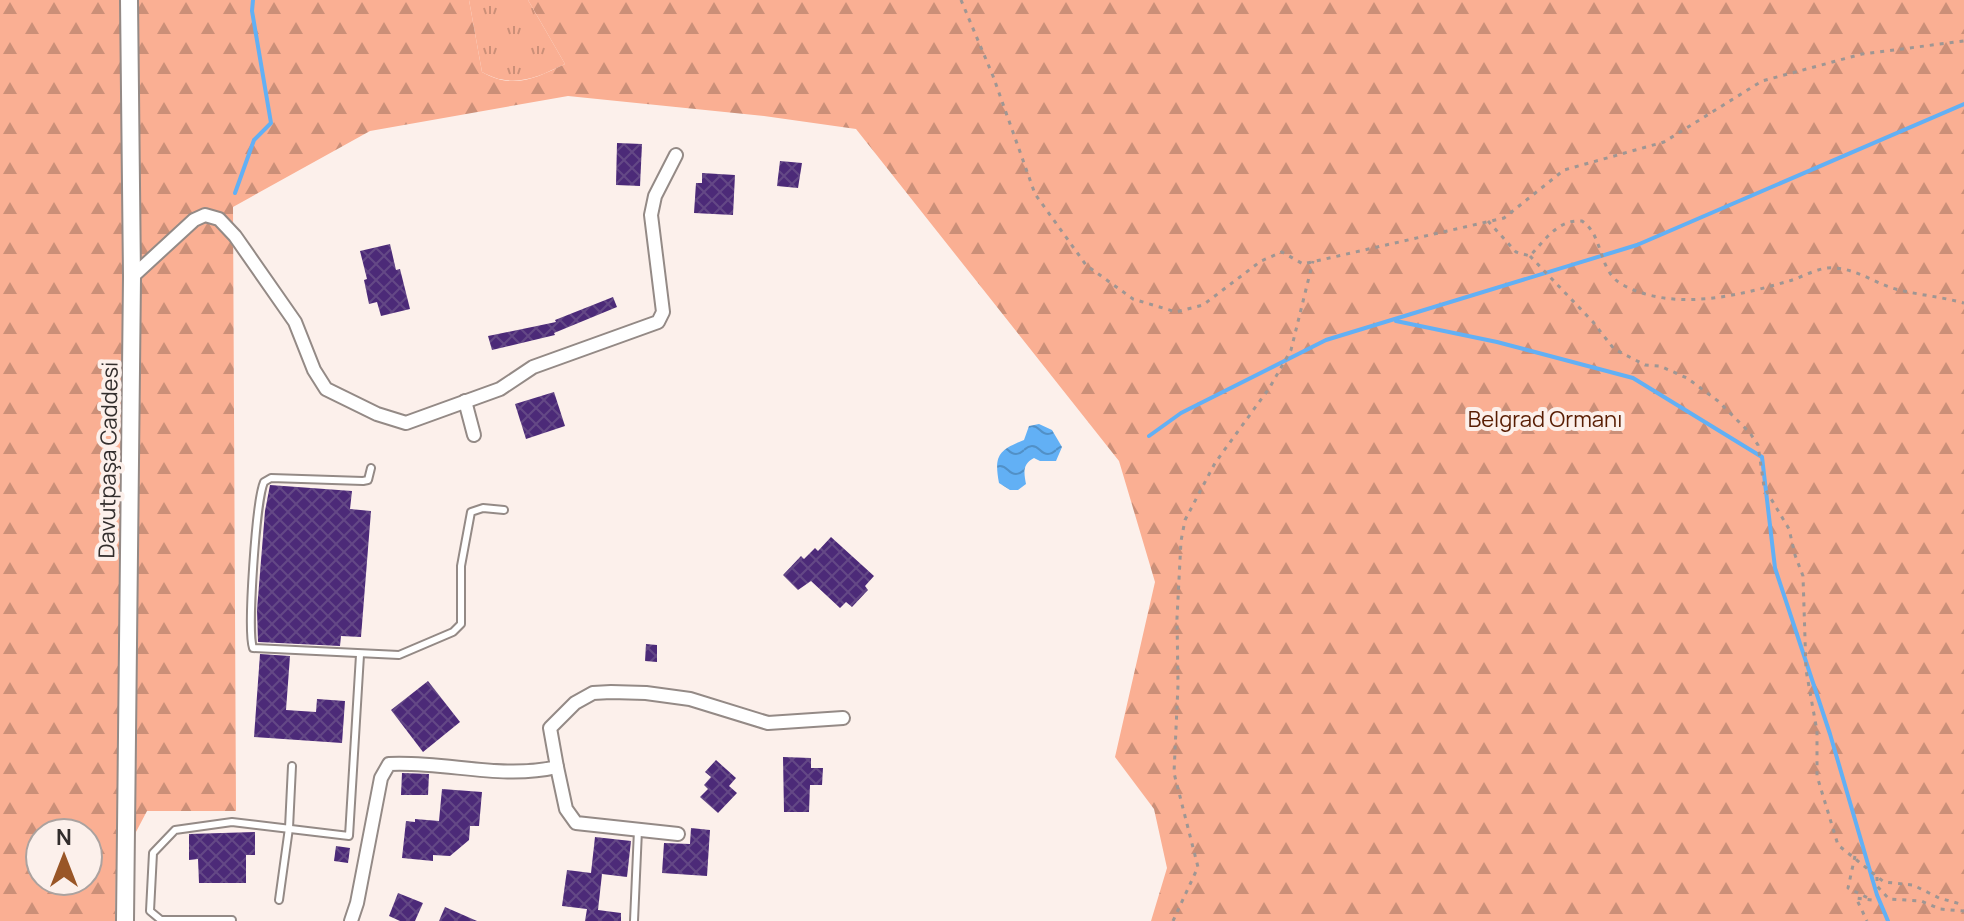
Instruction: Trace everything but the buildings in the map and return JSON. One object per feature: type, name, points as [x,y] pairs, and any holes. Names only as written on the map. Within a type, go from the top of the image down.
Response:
[{"type":"street","name":"Davutpaşa Caddesi","points":[[125,921],[132,277],[129,0]]},
{"type":"street","points":[[132,277],[194,220],[205,215],[219,219],[235,236],[295,322],[314,370],[326,389],[377,414],[406,423],[500,389],[533,367],[658,322],[663,312],[651,215],[655,196],[676,155]]},
{"type":"street","points":[[465,401],[474,435]]},
{"type":"street","points":[[678,834],[576,823],[566,809],[550,728],[575,703],[593,693],[646,693],[690,699],[768,723],[843,718]]},
{"type":"street","points":[[351,921],[381,778],[389,764],[412,763],[475,771],[531,773],[557,767]]},
{"type":"lane","points":[[371,468],[368,480],[363,481],[271,478],[264,482],[260,496],[251,628],[253,648],[399,655],[459,628],[461,566],[471,512],[483,508],[504,510]]},
{"type":"lane","points":[[232,920],[161,920],[150,911],[153,853],[175,830],[232,822],[349,836],[360,655]]},
{"type":"lane","points":[[279,900],[289,828],[292,766]]},
{"type":"lane","points":[[634,921],[638,830]]},
{"type":"path","points":[[961,0],[993,76],[1035,194],[1086,265],[1133,299],[1176,312],[1203,305],[1261,261],[1282,252],[1298,263],[1313,261],[1504,218],[1564,170],[1664,142],[1762,81],[1862,54],[1964,41]]},
{"type":"path","points":[[1488,221],[1516,252],[1530,256],[1593,322],[1614,349],[1645,365],[1660,366],[1687,378],[1740,423],[1758,445],[1764,487],[1789,529],[1803,576],[1806,670],[1817,731],[1817,776],[1838,845],[1884,882],[1913,885],[1939,898],[1964,905]]},
{"type":"path","points":[[1530,256],[1559,226],[1567,221],[1582,221],[1594,233],[1603,261],[1616,281],[1655,298],[1718,298],[1837,267],[1898,290],[1964,303]]},
{"type":"path","points":[[1173,921],[1198,867],[1174,773],[1177,618],[1185,520],[1215,463],[1270,387],[1291,350],[1313,261]]},
{"type":"path","points":[[1855,856],[1848,888],[1872,900],[1856,898],[1867,921]]},
{"type":"path","points":[[1877,877],[1877,886],[1889,899],[1921,901],[1940,909],[1964,911]]},
{"type":"green space","name":"Belgrad Ormanı","points":[[0,0],[469,0],[482,72],[514,81],[534,77],[565,64],[528,0],[1964,0],[1964,921],[1151,921],[1167,868],[1154,809],[1115,757],[1155,582],[1119,461],[856,129],[764,116],[568,96],[370,131],[233,207],[236,811],[147,811],[116,870],[115,921],[0,921]]},
{"type":"green space","points":[[469,0],[528,0],[565,64],[534,77],[514,81],[482,72]]},
{"type":"water","points":[[1039,424],[1052,430],[1062,447],[1056,461],[1030,460],[1025,469],[1026,484],[1018,490],[1010,490],[999,483],[997,466],[1000,455],[1008,447],[1024,440],[1029,426]]},
{"type":"waterway","points":[[235,193],[254,140],[271,123],[252,11],[253,0]]},
{"type":"waterway","points":[[1149,436],[1181,413],[1326,340],[1637,245],[1964,104]]},
{"type":"waterway","points":[[1396,321],[1497,342],[1633,378],[1762,457],[1775,568],[1830,734],[1877,895],[1888,921]]}]
